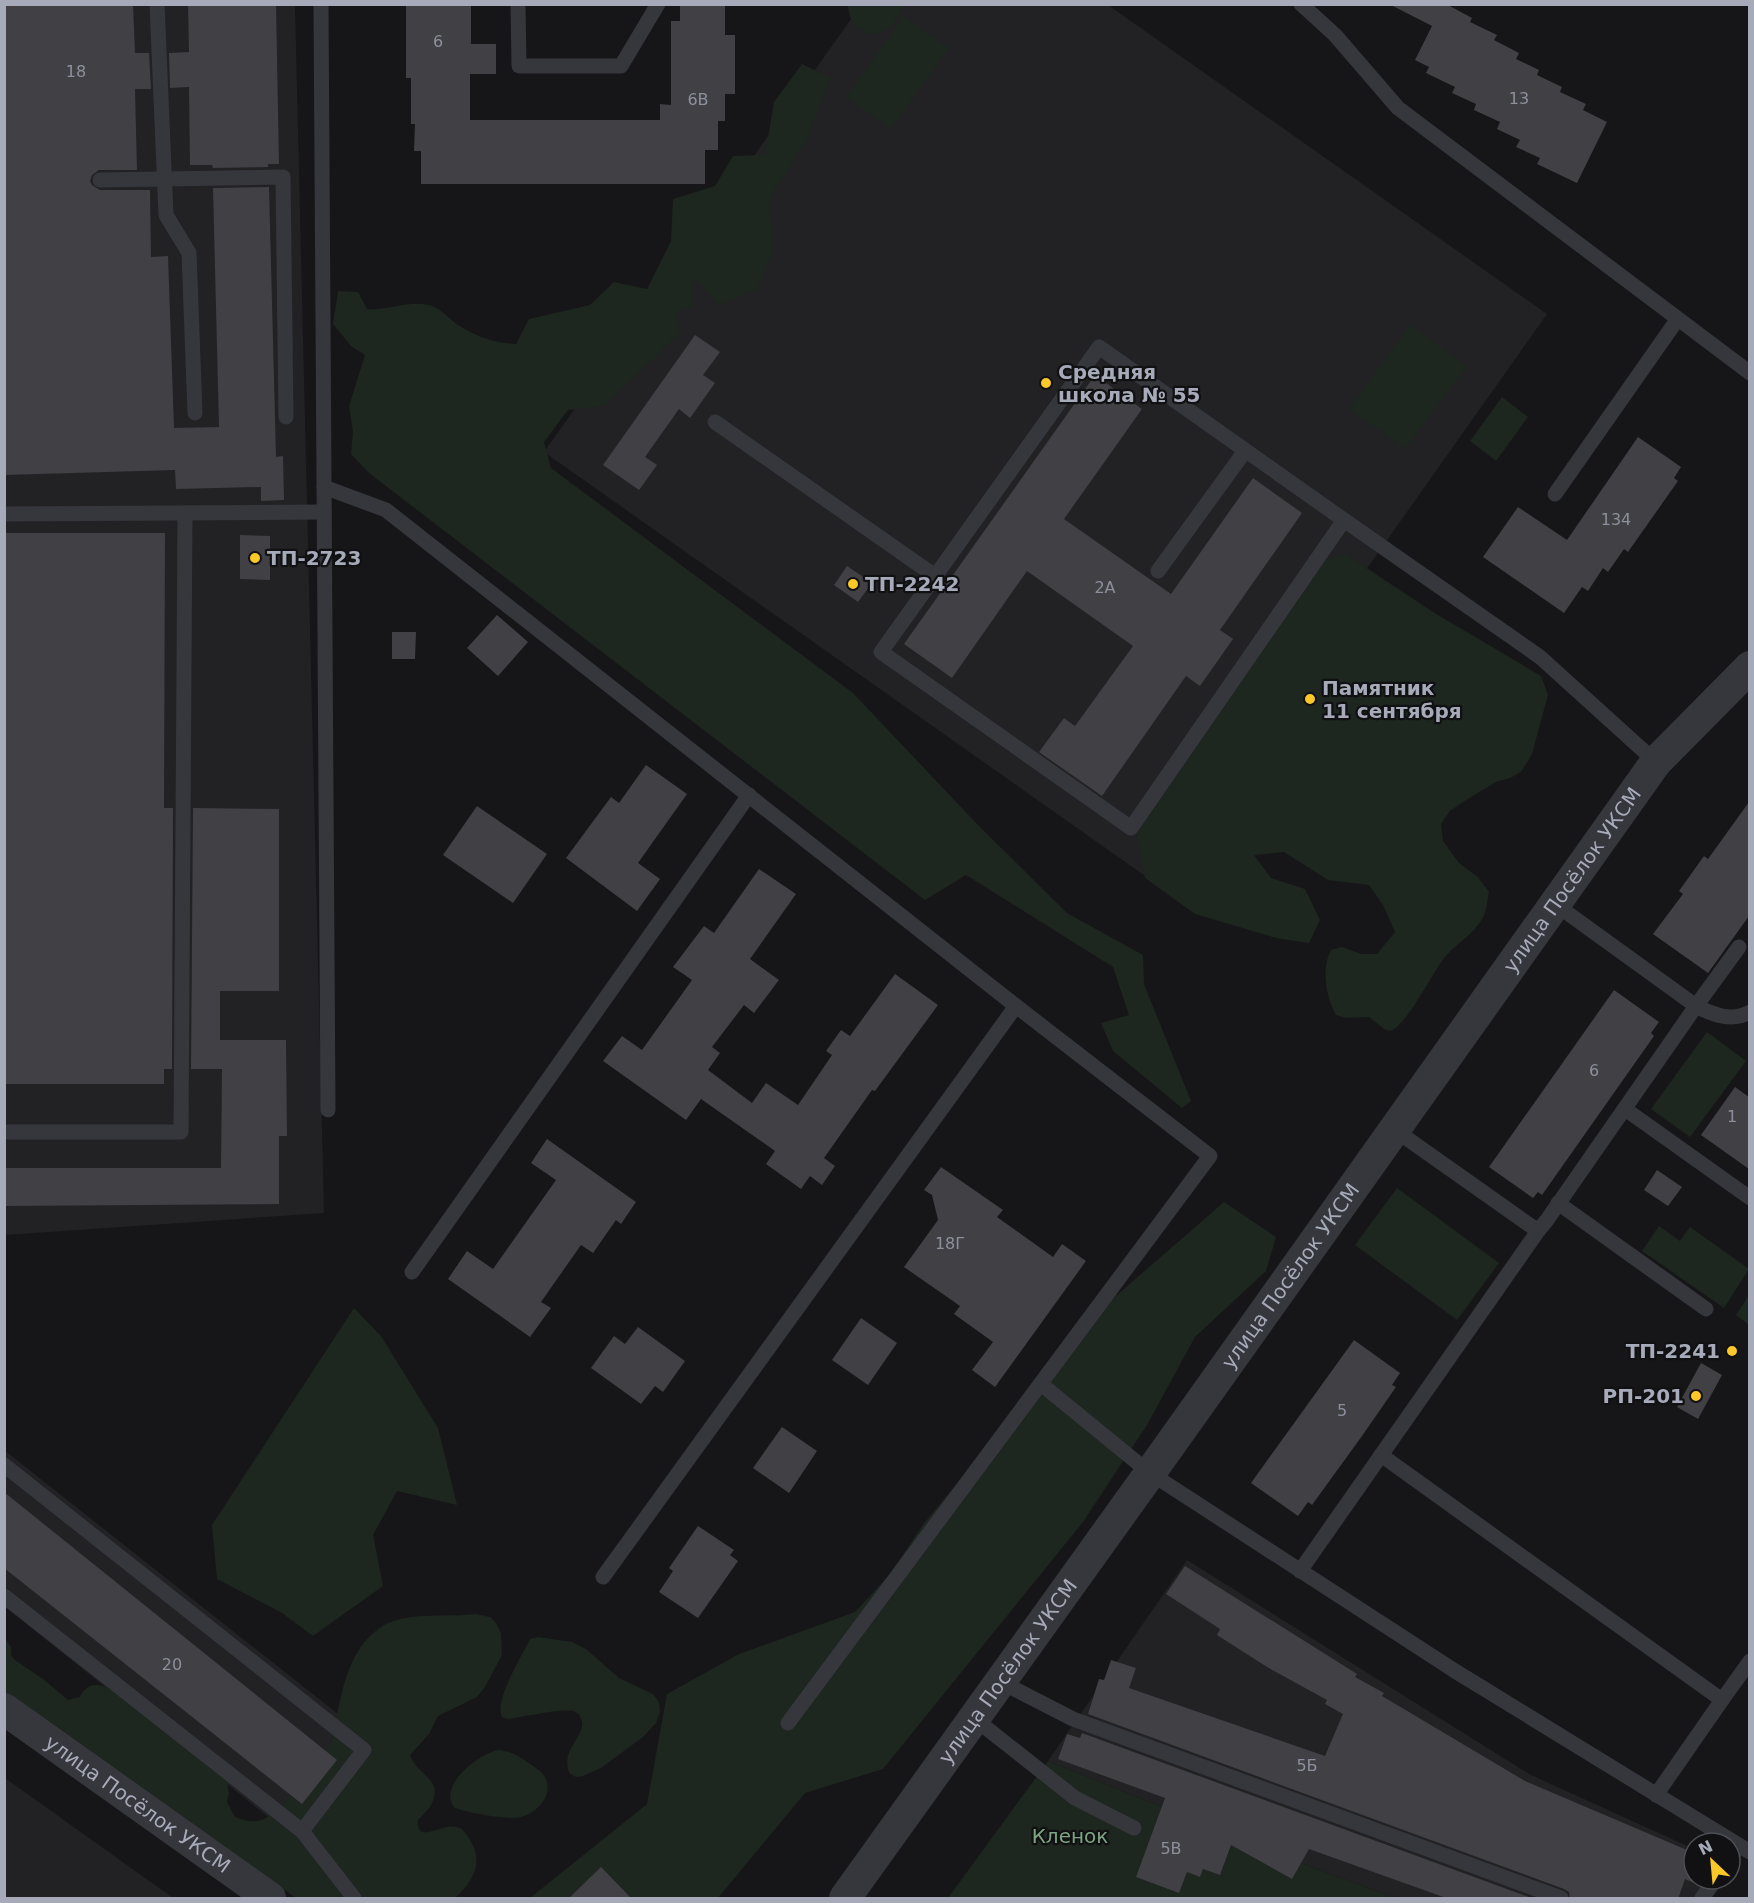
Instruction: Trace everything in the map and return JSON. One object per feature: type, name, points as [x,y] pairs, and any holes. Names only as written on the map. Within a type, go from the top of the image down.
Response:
[{"type":"street","name":"улица Посёлок УКСМ","points":[[845,1899],[1656,762],[1749,667]]},
{"type":"street","name":"улица Посёлок УКСМ","points":[[4,1709],[270,1899]]},
{"type":"lane","points":[[157,4],[166,215],[189,253],[195,413]]},
{"type":"lane","points":[[321,4],[328,1110]]},
{"type":"lane","points":[[518,4],[519,66],[621,66],[658,4]]},
{"type":"lane","points":[[1301,4],[1335,35],[1398,108],[1749,373]]},
{"type":"lane","points":[[100,180],[283,177],[286,417]]},
{"type":"lane","points":[[1555,494],[1677,320]]},
{"type":"lane","points":[[1344,520],[1131,828],[881,652],[1099,347],[1540,657],[1656,762]]},
{"type":"lane","points":[[715,422],[935,576]]},
{"type":"lane","points":[[1158,571],[1245,451]]},
{"type":"lane","points":[[324,487],[386,510],[1210,1156],[788,1723]]},
{"type":"lane","points":[[4,514],[324,512]]},
{"type":"lane","points":[[4,1132],[181,1132],[185,513]]},
{"type":"lane","points":[[412,1272],[749,795]]},
{"type":"lane","points":[[1555,904],[1696,1006],[1711,1014],[1733,1018],[1749,1012]]},
{"type":"lane","points":[[1300,1571],[1739,947]]},
{"type":"lane","points":[[603,1577],[1016,1006]]},
{"type":"lane","points":[[1625,1109],[1749,1198]]},
{"type":"lane","points":[[1395,1130],[1538,1231]]},
{"type":"lane","points":[[1558,1203],[1706,1309]]},
{"type":"lane","points":[[1041,1384],[1150,1473],[1455,1671],[1656,1795],[1708,1831]]},
{"type":"lane","points":[[1381,1455],[1722,1700]]},
{"type":"lane","points":[[4,1465],[364,1749],[302,1831]]},
{"type":"lane","points":[[4,1596],[302,1831],[354,1899]]},
{"type":"lane","points":[[1656,1795],[1749,1661]]},
{"type":"lane","points":[[1000,1682],[1073,1719],[1561,1899]]},
{"type":"lane","points":[[975,1719],[1075,1798],[1134,1828]]},
{"type":"shaded area","points":[[4,5],[295,5],[324,1213],[5,1235]]},
{"type":"shaded area","name":"Средняя школа № 55","points":[[861,5],[1108,5],[1547,314],[1148,878],[544,452]]},
{"type":"shaded area","points":[[4,1450],[376,1744],[302,1844],[5,1607]]},
{"type":"shaded area","points":[[1187,1560],[1531,1775],[1682,1844],[1682,1891],[1707,1891],[1704,1898],[1396,1898],[1311,1867],[1048,1761]]},
{"type":"shaded area","points":[[5,1778],[173,1898],[5,1898]]},
{"type":"green space","points":[[848,4],[905,5],[892,25],[872,35],[854,24]]},
{"type":"green space","points":[[904,16],[949,48],[891,129],[846,97]]},
{"type":"green space","points":[[802,64],[831,78],[807,139],[769,200],[773,252],[756,290],[719,305],[694,278],[691,307],[676,313],[680,333],[604,406],[568,410],[544,442],[551,468],[853,693],[978,825],[1067,913],[1143,955],[1144,984],[1191,1101],[1182,1108],[1113,1051],[1101,1023],[1129,1015],[1113,967],[966,875],[925,900],[369,473],[351,454],[353,431],[349,406],[365,355],[351,346],[333,324],[338,291],[358,292],[367,309],[408,304],[432,306],[472,333],[493,341],[516,344],[529,319],[590,305],[614,282],[647,289],[671,241],[673,199],[715,186],[733,156],[765,155],[774,102]]},
{"type":"green space","points":[[1410,325],[1467,366],[1405,449],[1349,409]]},
{"type":"green space","points":[[1502,397],[1528,417],[1496,461],[1470,441]]},
{"type":"green space","points":[[1344,553],[1433,612],[1541,676],[1548,695],[1532,754],[1521,772],[1496,782],[1471,797],[1450,811],[1441,824],[1443,841],[1459,863],[1478,877],[1489,892],[1486,909],[1478,925],[1450,951],[1404,1019],[1390,1031],[1369,1017],[1346,1018],[1336,1015],[1326,983],[1326,965],[1331,950],[1342,947],[1361,954],[1377,954],[1395,932],[1383,905],[1369,885],[1328,880],[1284,852],[1254,855],[1271,878],[1305,889],[1320,920],[1309,943],[1276,938],[1195,914],[1145,878],[1135,828],[1323,561]]},
{"type":"green space","points":[[1707,1032],[1746,1061],[1690,1137],[1651,1109]]},
{"type":"green space","points":[[1397,1188],[1499,1263],[1457,1320],[1355,1245]]},
{"type":"green space","points":[[1224,1202],[1276,1237],[1266,1271],[1195,1337],[1147,1425],[1083,1522],[883,1769],[805,1793],[718,1898],[530,1898],[647,1804],[667,1694],[739,1654],[855,1612],[889,1575],[925,1522],[1102,1308]]},
{"type":"green space","points":[[1659,1226],[1680,1241],[1690,1227],[1749,1269],[1724,1308],[1642,1251]]},
{"type":"green space","points":[[1749,1295],[1749,1325],[1736,1315]]},
{"type":"green space","points":[[354,1308],[381,1336],[438,1428],[457,1505],[397,1491],[373,1535],[383,1586],[313,1636],[282,1613],[217,1579],[212,1525]]},
{"type":"green space","points":[[476,1614],[490,1617],[496,1623],[501,1633],[502,1655],[477,1697],[438,1716],[429,1734],[410,1755],[435,1789],[431,1805],[418,1820],[420,1831],[428,1832],[447,1827],[462,1829],[474,1848],[476,1865],[474,1873],[455,1898],[296,1898],[5,1694],[4,1637],[11,1647],[11,1655],[15,1660],[68,1700],[80,1697],[84,1690],[98,1685],[125,1698],[143,1711],[226,1778],[229,1792],[227,1802],[235,1817],[258,1821],[270,1816],[290,1798],[326,1751],[333,1736],[342,1692],[350,1668],[369,1637],[388,1623],[400,1619]]},
{"type":"green space","points":[[538,1637],[572,1642],[586,1649],[619,1678],[653,1694],[659,1702],[660,1712],[656,1723],[643,1737],[601,1768],[583,1776],[576,1777],[569,1773],[567,1760],[582,1727],[581,1719],[576,1712],[567,1710],[508,1719],[502,1717],[500,1710],[509,1680],[530,1639]]},
{"type":"green space","points":[[498,1750],[517,1755],[542,1773],[547,1780],[548,1788],[542,1803],[530,1814],[514,1818],[484,1815],[455,1808],[451,1800],[451,1791],[455,1781],[480,1758]]},
{"type":"green space","name":"Кленок","points":[[1048,1761],[1311,1867],[1396,1898],[948,1898]]},
{"type":"building","points":[[4,4],[133,4],[135,53],[149,53],[151,89],[135,89],[137,170],[99,170],[92,175],[90,181],[100,190],[150,190],[151,257],[168,256],[174,428],[219,427],[213,188],[269,187],[276,457],[283,456],[284,500],[261,501],[261,487],[176,489],[175,470],[4,475]]},
{"type":"building","points":[[188,4],[276,4],[279,164],[268,164],[268,167],[213,168],[212,165],[190,165],[189,87],[170,88],[169,53],[189,52]]},
{"type":"building","points":[[406,4],[471,4],[471,44],[496,44],[496,74],[470,74],[470,120],[660,120],[660,104],[671,105],[671,21],[680,21],[680,4],[725,4],[725,35],[735,35],[735,94],[725,94],[725,121],[718,121],[718,150],[705,150],[705,184],[421,184],[421,151],[414,151],[415,124],[411,124],[411,78],[406,78]]},
{"type":"building","points":[[1389,4],[1446,4],[1472,18],[1470,22],[1497,35],[1494,40],[1519,53],[1516,59],[1539,70],[1537,75],[1562,87],[1560,92],[1586,104],[1583,110],[1607,122],[1577,183],[1537,164],[1540,158],[1516,147],[1520,140],[1497,129],[1500,122],[1474,110],[1476,104],[1452,93],[1455,87],[1426,73],[1429,67],[1415,60],[1432,26]]},
{"type":"building","points":[[695,335],[720,352],[703,375],[715,383],[690,418],[679,409],[645,457],[657,465],[639,490],[603,465]]},
{"type":"building","points":[[1095,375],[1142,409],[1064,519],[1171,594],[1253,478],[1302,513],[1220,630],[1233,639],[1200,686],[1186,676],[1102,796],[1039,752],[1064,718],[1075,726],[1133,646],[1027,571],[952,678],[904,644]]},
{"type":"building","points":[[1638,437],[1681,467],[1674,478],[1678,481],[1628,552],[1624,549],[1608,572],[1603,568],[1588,591],[1582,587],[1564,613],[1483,557],[1518,507],[1567,540]]},
{"type":"building","points":[[4,533],[165,533],[164,808],[173,808],[172,1069],[164,1069],[164,1084],[4,1084]]},
{"type":"building","name":"ТП-2723","points":[[240,535],[270,536],[270,580],[240,579]]},
{"type":"building","name":"ТП-2242","points":[[847,566],[872,583],[858,602],[834,585]]},
{"type":"building","points":[[497,615],[528,642],[498,676],[467,648]]},
{"type":"building","points":[[392,632],[416,632],[415,659],[392,659]]},
{"type":"building","points":[[646,765],[687,794],[638,863],[660,879],[637,911],[566,858],[611,797],[619,803]]},
{"type":"building","points":[[1749,802],[1749,916],[1708,973],[1653,934],[1683,894],[1679,891],[1704,856],[1708,859]]},
{"type":"building","points":[[477,806],[547,854],[513,903],[443,855]]},
{"type":"building","points":[[193,808],[279,809],[279,991],[220,991],[220,1040],[286,1040],[287,1136],[279,1136],[279,1204],[4,1206],[4,1168],[221,1168],[222,1069],[191,1069]]},
{"type":"building","points":[[759,869],[796,894],[750,959],[779,980],[754,1013],[744,1005],[712,1047],[720,1053],[708,1070],[752,1103],[766,1083],[798,1105],[832,1055],[826,1051],[841,1030],[850,1036],[895,974],[938,1005],[875,1091],[872,1090],[824,1158],[835,1166],[822,1185],[810,1176],[801,1189],[766,1164],[775,1151],[701,1099],[686,1120],[603,1061],[622,1036],[642,1050],[692,980],[673,967],[704,926],[714,933]]},
{"type":"building","points":[[1614,990],[1659,1022],[1651,1033],[1654,1036],[1542,1195],[1538,1192],[1533,1198],[1489,1167]]},
{"type":"building","points":[[1735,1087],[1749,1097],[1749,1169],[1701,1135]]},
{"type":"building","points":[[547,1139],[636,1202],[621,1224],[616,1220],[593,1253],[581,1245],[541,1302],[551,1308],[530,1337],[448,1279],[467,1251],[493,1269],[556,1180],[531,1163]]},
{"type":"building","points":[[941,1167],[1003,1210],[997,1217],[1053,1257],[1062,1244],[1086,1261],[995,1387],[972,1370],[993,1342],[954,1314],[960,1306],[904,1267],[938,1220],[932,1195],[924,1190]]},
{"type":"building","points":[[1657,1170],[1682,1187],[1668,1206],[1644,1190]]},
{"type":"building","points":[[861,1318],[897,1343],[868,1385],[832,1360]]},
{"type":"building","points":[[638,1327],[685,1361],[663,1392],[655,1386],[641,1404],[591,1368],[614,1336],[625,1344]]},
{"type":"building","points":[[1354,1340],[1400,1373],[1392,1385],[1396,1387],[1312,1505],[1308,1502],[1298,1516],[1251,1483]]},
{"type":"building","name":"РП-201","points":[[1701,1363],[1722,1375],[1698,1419],[1677,1407]]},
{"type":"building","points":[[782,1427],[817,1451],[789,1493],[753,1468]]},
{"type":"building","points":[[4,1492],[337,1760],[302,1804],[4,1568]]},
{"type":"building","points":[[698,1526],[734,1550],[730,1555],[738,1561],[698,1618],[659,1592],[673,1571],[669,1568]]},
{"type":"building","points":[[1185,1566],[1357,1674],[1355,1677],[1384,1693],[1382,1696],[1525,1781],[1682,1848],[1682,1888],[1678,1899],[1570,1899],[1569,1892],[1564,1889],[1088,1714],[1099,1679],[1104,1680],[1111,1660],[1136,1668],[1129,1688],[1325,1756],[1343,1714],[1325,1704],[1327,1700],[1267,1667],[1217,1635],[1220,1629],[1166,1594]]},
{"type":"building","points":[[1082,1733],[1534,1899],[1449,1899],[1309,1849],[1292,1879],[1231,1845],[1220,1875],[1203,1869],[1200,1877],[1187,1872],[1179,1893],[1136,1877],[1165,1798],[1058,1759],[1067,1734],[1080,1738]]},
{"type":"building","points":[[601,1867],[632,1899],[568,1899]]},
{"type":"place","name":"Средняя школа № 55","points":[[1046,383]]},
{"type":"place","name":"ТП-2723","points":[[255,558]]},
{"type":"place","name":"ТП-2242","points":[[853,584]]},
{"type":"place","name":"Памятник 11 сентября","points":[[1310,699]]},
{"type":"place","name":"ТП-2241","points":[[1732,1351]]},
{"type":"place","name":"РП-201","points":[[1696,1396]]}]
